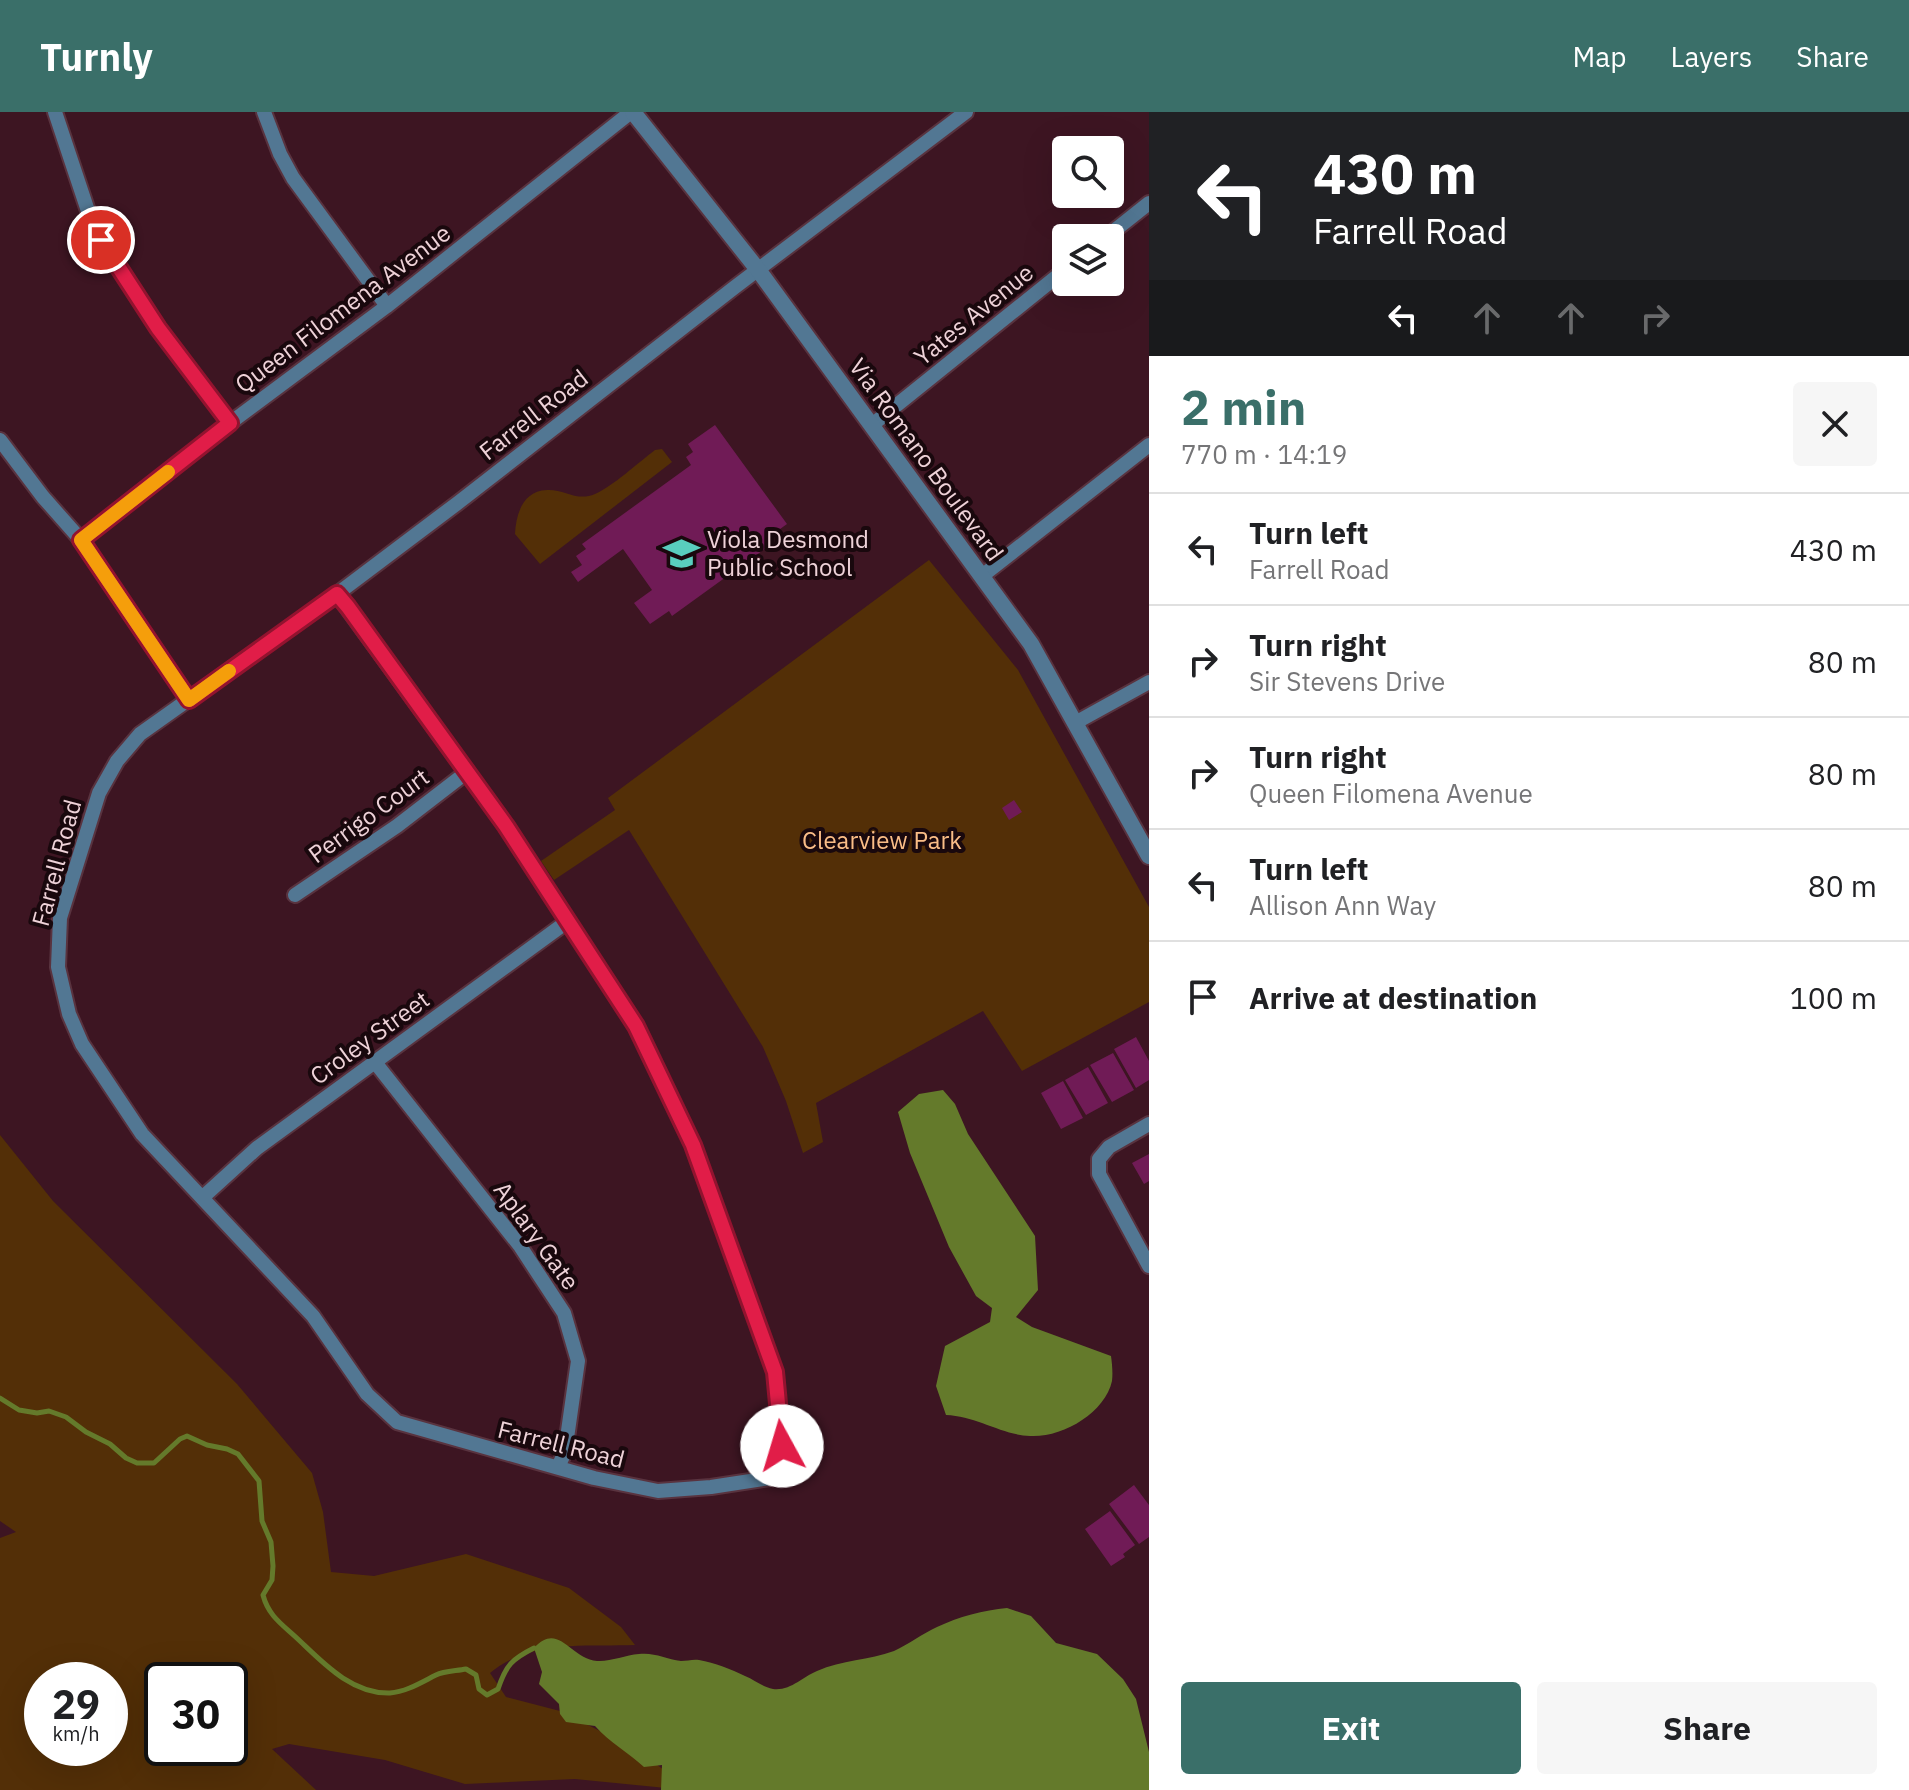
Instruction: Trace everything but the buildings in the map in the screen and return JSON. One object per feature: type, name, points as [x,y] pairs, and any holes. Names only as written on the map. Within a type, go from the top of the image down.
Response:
[{"type":"street","points":[[55,112],[93,226],[158,328],[230,423]]},
{"type":"street","points":[[264,112],[293,178],[387,306]]},
{"type":"street","name":"Queen Filomena Avenue","points":[[81,540],[230,423],[387,306],[632,112]]},
{"type":"street","name":"Via Romano Boulevard","points":[[632,112],[759,271],[1031,644],[1149,856]]},
{"type":"street","name":"Farrell Road","points":[[337,594],[531,863],[636,1026],[693,1145],[775,1372],[785,1471],[770,1478],[658,1491],[594,1478],[397,1422],[367,1394],[313,1316],[142,1134],[82,1044],[64,999],[57,951],[64,903],[99,793],[107,777],[140,734],[337,594],[966,112]]},
{"type":"street","points":[[1123,224],[1149,203]]},
{"type":"street","name":"Yates Avenue","points":[[872,425],[1052,280]]},
{"type":"street","points":[[0,440],[43,497],[81,540],[189,700]]},
{"type":"street","points":[[982,576],[1149,445]]},
{"type":"street","points":[[1075,723],[1149,682]]},
{"type":"street","name":"Perrigo Court","points":[[295,895],[397,826],[467,772]]},
{"type":"street","name":"Croley Street","points":[[203,1197],[257,1148],[568,921]]},
{"type":"street","name":"Aplary Gate","points":[[374,1061],[520,1246],[564,1313],[578,1361],[565,1452],[558,1467]]},
{"type":"street","points":[[1149,1124],[1109,1147],[1099,1159],[1099,1174],[1149,1266]]},
{"type":"green space","points":[[662,449],[672,462],[540,564],[515,534],[522,505],[538,491],[553,490],[582,497],[595,494],[655,450]]},
{"type":"green space","name":"Clearview Park","points":[[929,560],[1018,670],[1149,907],[1149,1002],[1022,1071],[983,1011],[816,1103],[823,1142],[803,1153],[786,1101],[763,1047],[629,830],[554,880],[541,861],[615,810],[608,798]]},
{"type":"green space","points":[[0,1135],[53,1201],[237,1384],[312,1473],[323,1512],[331,1572],[374,1576],[466,1554],[569,1588],[621,1627],[635,1645],[541,1650],[506,1662],[490,1673],[506,1697],[560,1711],[636,1749],[664,1770],[666,1788],[575,1779],[465,1784],[385,1760],[289,1744],[272,1749],[316,1790],[0,1790],[0,1538],[16,1532],[0,1521]]},
{"type":"shaded area","points":[[943,1090],[955,1104],[968,1134],[1035,1236],[1038,1290],[1016,1317],[1032,1327],[1111,1356],[1112,1381],[1101,1403],[1080,1421],[1055,1433],[1020,1435],[946,1415],[936,1386],[945,1346],[990,1322],[992,1308],[976,1296],[949,1247],[910,1153],[898,1112],[919,1094]]},
{"type":"shaded area","points":[[1007,1608],[1031,1616],[1056,1643],[1097,1654],[1123,1679],[1136,1699],[1149,1752],[1149,1790],[661,1790],[662,1765],[644,1767],[595,1726],[566,1722],[560,1714],[559,1704],[539,1684],[542,1672],[534,1648],[551,1638],[597,1661],[644,1654],[681,1661],[699,1660],[729,1669],[769,1688],[779,1689],[826,1667],[894,1651],[954,1620]]},
{"type":"waterway","points":[[0,1398],[19,1410],[49,1411],[66,1417],[137,1463],[154,1463],[187,1436],[238,1454],[259,1481],[262,1521],[271,1542],[272,1580],[263,1595],[266,1603],[273,1616],[330,1669],[364,1689],[396,1692],[439,1674],[466,1669],[476,1675],[479,1689],[487,1695],[498,1689],[511,1664],[534,1648]]},
{"type":"slow traffic","points":[[168,472],[81,540],[189,700],[229,671]]},
{"type":"place","name":"Viola Desmond Public School","points":[[681,554]]},
{"type":"route","points":[[101,240],[158,328],[230,423],[81,540],[189,700],[337,594],[348,607],[506,826],[636,1026],[693,1145],[775,1372],[782,1446]]}]
